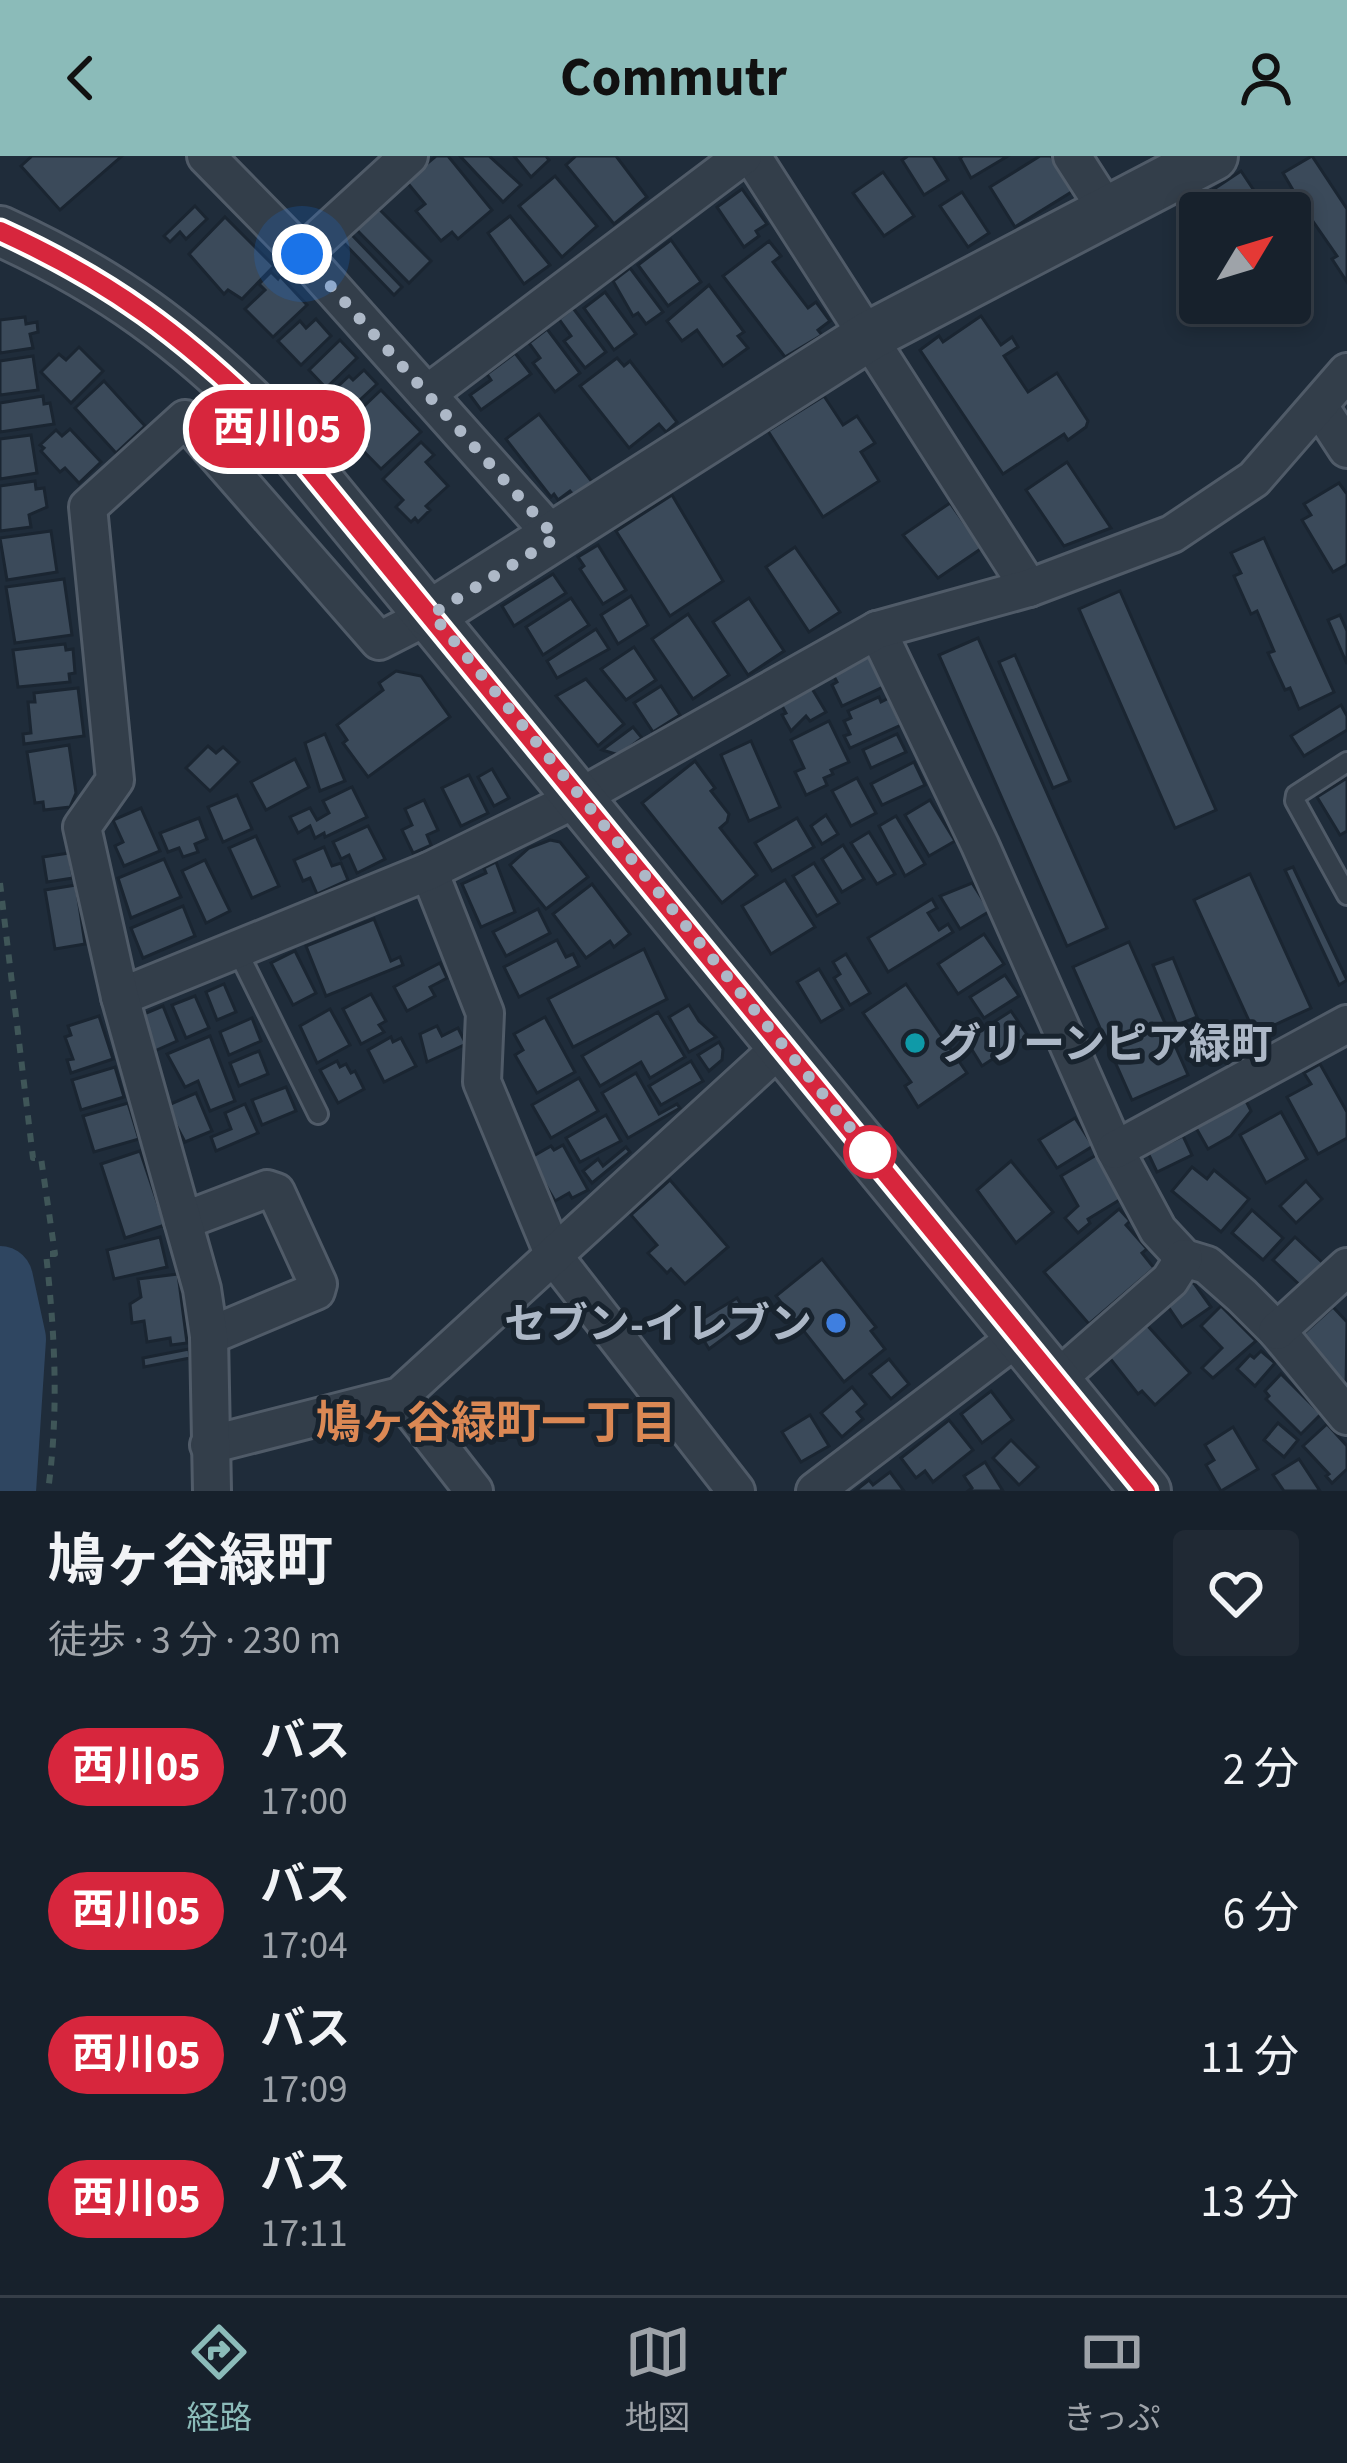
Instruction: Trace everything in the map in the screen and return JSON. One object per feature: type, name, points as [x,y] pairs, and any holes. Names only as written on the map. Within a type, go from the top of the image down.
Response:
[{"type":"street","points":[[206,156],[302,254],[556,538]]},
{"type":"street","points":[[302,254],[409,156]]},
{"type":"street","points":[[427,394],[747,156],[1030,587]]},
{"type":"street","points":[[1072,156],[1108,212]]},
{"type":"street","points":[[212,1491],[208,1336],[202,1289],[120,997],[82,827],[115,780],[88,507],[185,418],[379,641],[556,538],[869,336],[1213,156]]},
{"type":"street","points":[[0,231],[90,275],[142,308],[209,361],[271,422],[1146,1491]]},
{"type":"street","points":[[120,997],[429,871],[580,797],[877,630],[1030,587],[1172,534],[1254,479],[1347,371]]},
{"type":"street","points":[[1319,406],[1347,449]]},
{"type":"street","points":[[877,630],[980,845],[1115,1150],[1158,1230],[1184,1258],[1207,1265],[1277,1331],[1347,1416]]},
{"type":"street","points":[[429,871],[485,1013],[482,1082],[556,1258],[736,1491]]},
{"type":"street","points":[[1115,1150],[1347,1024]]},
{"type":"street","points":[[208,1445],[400,1396],[556,1258],[782,1046]]},
{"type":"street","points":[[183,1221],[267,1189],[276,1192],[318,1284],[316,1291],[208,1336]]},
{"type":"street","points":[[1057,1379],[1170,1280],[1184,1258]]},
{"type":"street","points":[[1277,1331],[1347,1267]]},
{"type":"street","points":[[815,1491],[1019,1336]]},
{"type":"street","points":[[400,1396],[474,1491]]},
{"type":"lane","points":[[1347,762],[1296,795],[1295,801],[1347,895]]},
{"type":"lane","points":[[237,950],[318,1114]]},
{"type":"path","points":[[0,883],[33,1158],[41,1158],[55,1254],[46,1254],[56,1344],[56,1434],[48,1491]]},
{"type":"building","points":[[32,156],[122,156],[60,210],[21,166]]},
{"type":"building","points":[[436,156],[448,156],[492,210],[458,239],[452,232],[441,241],[416,211],[425,204],[406,181]]},
{"type":"building","points":[[460,156],[489,156],[521,185],[503,202]]},
{"type":"building","points":[[514,156],[546,156],[549,160],[531,177]]},
{"type":"building","points":[[576,156],[616,156],[647,197],[614,224],[566,165]]},
{"type":"building","points":[[933,156],[948,180],[924,195],[902,160]]},
{"type":"building","points":[[963,156],[1008,156],[971,178]]},
{"type":"building","points":[[1040,156],[1051,156],[1073,191],[1015,227],[990,187]]},
{"type":"building","points":[[1312,156],[1347,209],[1347,282],[1332,259],[1337,256],[1311,221],[1311,192],[1290,192],[1283,173]]},
{"type":"building","points":[[1241,171],[1255,192],[1216,192]]},
{"type":"building","points":[[883,172],[914,216],[884,236],[853,193]]},
{"type":"building","points":[[555,176],[597,226],[562,257],[519,206]]},
{"type":"building","points":[[742,189],[767,224],[744,247],[717,207]]},
{"type":"building","points":[[962,192],[989,233],[968,247],[940,206]]},
{"type":"building","points":[[195,206],[207,219],[186,239],[180,232],[170,242],[164,236]]},
{"type":"building","points":[[376,206],[431,261],[409,283],[355,228]]},
{"type":"building","points":[[510,216],[550,265],[524,284],[488,233]]},
{"type":"building","points":[[225,217],[274,266],[242,299],[228,290],[224,294],[189,254]]},
{"type":"building","points":[[350,233],[402,287],[394,295],[342,241]]},
{"type":"building","points":[[671,240],[701,282],[668,306],[638,265]]},
{"type":"building","points":[[769,241],[781,256],[773,262],[808,308],[816,302],[830,321],[818,330],[822,335],[785,357],[723,276]]},
{"type":"building","points":[[630,268],[663,312],[646,324],[638,313],[633,316],[613,281]]},
{"type":"building","points":[[271,272],[307,305],[273,337],[245,309],[265,290],[259,284]]},
{"type":"building","points":[[709,285],[744,332],[738,336],[748,348],[723,366],[697,330],[682,341],[667,321]]},
{"type":"building","points":[[605,292],[636,334],[614,350],[584,308]]},
{"type":"building","points":[[573,308],[606,352],[585,368],[564,341],[571,336],[559,319]]},
{"type":"building","points":[[981,316],[1001,345],[1012,337],[1018,347],[1004,356],[1028,392],[1057,373],[1088,421],[1068,440],[1064,434],[1003,474],[920,350],[939,336],[943,342]]},
{"type":"building","points":[[25,317],[26,324],[37,322],[38,332],[30,334],[33,348],[0,353],[0,320]]},
{"type":"building","points":[[316,319],[331,336],[301,365],[278,341],[300,321],[306,328]]},
{"type":"building","points":[[547,329],[580,373],[555,392],[533,363],[540,358],[529,343]]},
{"type":"building","points":[[340,340],[357,358],[326,388],[309,370]]},
{"type":"building","points":[[79,347],[103,371],[71,403],[41,372],[59,354],[66,360]]},
{"type":"building","points":[[515,353],[531,374],[481,410],[470,395],[491,380],[487,374]]},
{"type":"building","points":[[33,356],[38,390],[0,395],[0,361]]},
{"type":"building","points":[[617,358],[624,366],[630,361],[677,422],[666,432],[659,424],[629,448],[580,386]]},
{"type":"building","points":[[364,370],[377,384],[332,426],[315,408],[349,376],[353,380]]},
{"type":"building","points":[[104,381],[145,426],[116,453],[75,408]]},
{"type":"building","points":[[381,390],[421,432],[381,469],[341,428]]},
{"type":"building","points":[[43,396],[44,404],[50,403],[54,424],[0,432],[0,403]]},
{"type":"building","points":[[824,396],[843,425],[857,416],[875,443],[861,452],[879,481],[823,517],[768,431]]},
{"type":"building","points":[[539,414],[593,483],[575,497],[570,491],[558,500],[554,494],[551,497],[506,439]]},
{"type":"building","points":[[70,429],[101,462],[79,483],[65,468],[60,472],[40,445],[56,430],[62,436]]},
{"type":"building","points":[[31,435],[37,473],[0,479],[0,439]]},
{"type":"building","points":[[421,442],[434,455],[426,462],[448,486],[426,506],[430,510],[418,522],[415,518],[411,522],[396,507],[403,500],[383,479]]},
{"type":"building","points":[[1067,462],[1111,528],[1064,546],[1026,490]]},
{"type":"building","points":[[35,481],[36,489],[44,488],[47,507],[29,515],[31,527],[0,531],[0,486]]},
{"type":"building","points":[[1339,483],[1347,494],[1347,564],[1333,572],[1302,520],[1311,515],[1304,504]]},
{"type":"building","points":[[672,495],[723,581],[670,616],[616,531]]},
{"type":"building","points":[[950,503],[982,548],[938,578],[903,535]]},
{"type":"building","points":[[51,531],[57,572],[7,580],[0,538]]},
{"type":"building","points":[[1264,538],[1334,692],[1299,709],[1268,653],[1274,651],[1257,611],[1251,614],[1234,576],[1241,573],[1231,553]]},
{"type":"building","points":[[598,545],[626,590],[603,604],[580,569],[584,566],[578,557]]},
{"type":"building","points":[[795,547],[840,612],[809,632],[766,567]]},
{"type":"building","points":[[553,574],[566,593],[514,626],[502,606]]},
{"type":"building","points":[[64,579],[72,635],[15,643],[6,587]]},
{"type":"building","points":[[1120,591],[1216,810],[1175,828],[1079,609]]},
{"type":"building","points":[[631,596],[648,625],[618,644],[601,615]]},
{"type":"building","points":[[571,598],[589,625],[543,655],[526,627]]},
{"type":"building","points":[[749,598],[784,651],[748,675],[713,622]]},
{"type":"building","points":[[688,614],[729,675],[693,699],[652,639]]},
{"type":"building","points":[[1340,615],[1347,631],[1347,664],[1328,620]]},
{"type":"building","points":[[596,629],[609,649],[557,678],[547,661]]},
{"type":"building","points":[[978,638],[1107,928],[1067,946],[939,655]]},
{"type":"building","points":[[65,644],[66,650],[73,649],[75,673],[69,674],[70,682],[18,687],[13,650]]},
{"type":"building","points":[[634,647],[656,680],[626,700],[601,669]]},
{"type":"building","points":[[1015,655],[1070,781],[1053,788],[999,662]]},
{"type":"building","points":[[870,656],[885,686],[842,706],[831,671]]},
{"type":"building","points":[[396,671],[421,676],[450,717],[368,777],[343,743],[347,740],[337,725],[383,690],[379,683]]},
{"type":"building","points":[[586,679],[624,724],[598,746],[556,696]]},
{"type":"building","points":[[661,686],[680,715],[653,732],[634,703]]},
{"type":"building","points":[[811,687],[826,712],[810,721],[806,716],[791,731],[781,704]]},
{"type":"building","points":[[78,688],[84,736],[24,744],[23,734],[31,733],[28,702],[35,702],[34,693]]},
{"type":"building","points":[[879,697],[881,702],[889,698],[901,725],[850,748],[844,736],[850,734],[844,721],[851,718],[848,711]]},
{"type":"building","points":[[1341,705],[1347,730],[1304,756],[1291,736]]},
{"type":"building","points":[[829,721],[849,762],[831,770],[833,774],[824,778],[827,785],[806,795],[795,772],[804,768],[791,740]]},
{"type":"building","points":[[633,727],[642,738],[619,755],[602,750]]},
{"type":"building","points":[[325,734],[345,781],[320,791],[305,743]]},
{"type":"building","points":[[897,734],[906,752],[871,768],[863,750]]},
{"type":"building","points":[[751,741],[780,807],[749,821],[721,755]]},
{"type":"building","points":[[69,745],[76,793],[70,807],[44,810],[43,802],[35,803],[27,752]]},
{"type":"building","points":[[208,746],[216,753],[223,747],[239,762],[210,791],[186,768]]},
{"type":"building","points":[[295,759],[309,787],[266,810],[251,782]]},
{"type":"building","points":[[695,761],[729,814],[720,828],[757,875],[722,903],[642,803]]},
{"type":"building","points":[[914,762],[925,785],[882,805],[871,784]]},
{"type":"building","points":[[492,769],[509,798],[494,806],[478,777]]},
{"type":"building","points":[[469,775],[488,813],[461,826],[442,788]]},
{"type":"building","points":[[857,778],[876,813],[851,826],[832,791]]},
{"type":"building","points":[[1347,778],[1347,831],[1340,835],[1317,797]]},
{"type":"building","points":[[352,787],[367,817],[325,837],[324,833],[315,838],[310,826],[298,833],[290,817],[310,808],[317,820],[329,813],[323,801]]},
{"type":"building","points":[[237,795],[252,829],[223,842],[208,807]]},
{"type":"building","points":[[424,800],[438,830],[427,835],[431,845],[413,853],[402,830],[412,825],[405,809]]},
{"type":"building","points":[[930,800],[955,841],[929,856],[905,815]]},
{"type":"building","points":[[141,808],[160,851],[124,866],[115,846],[123,842],[113,820]]},
{"type":"building","points":[[826,815],[838,834],[822,844],[811,826]]},
{"type":"building","points":[[896,816],[925,864],[905,876],[879,826]]},
{"type":"building","points":[[199,818],[207,839],[195,844],[198,852],[183,857],[179,848],[168,852],[160,833]]},
{"type":"building","points":[[797,818],[814,847],[772,871],[755,843]]},
{"type":"building","points":[[368,826],[385,859],[357,873],[349,855],[341,859],[333,842]]},
{"type":"building","points":[[869,832],[895,874],[877,884],[851,843]]},
{"type":"building","points":[[256,836],[279,886],[252,898],[229,848]]},
{"type":"building","points":[[550,840],[560,842],[588,877],[546,909],[510,865],[529,848]]},
{"type":"building","points":[[843,845],[864,879],[842,892],[822,859]]},
{"type":"building","points":[[324,847],[332,866],[341,863],[348,880],[317,894],[310,878],[303,881],[294,860]]},
{"type":"building","points":[[69,853],[73,878],[47,882],[43,857]]},
{"type":"building","points":[[164,859],[181,897],[131,918],[118,878]]},
{"type":"building","points":[[205,860],[230,911],[206,923],[182,871]]},
{"type":"building","points":[[496,862],[515,912],[481,927],[462,884],[486,873],[484,868]]},
{"type":"building","points":[[814,863],[839,903],[817,916],[793,876]]},
{"type":"building","points":[[1293,867],[1347,980],[1339,985],[1285,870]]},
{"type":"building","points":[[1250,874],[1311,1008],[1255,1034],[1194,900]]},
{"type":"building","points":[[785,880],[815,927],[771,954],[742,906]]},
{"type":"building","points":[[972,883],[990,911],[960,929],[940,896]]},
{"type":"building","points":[[592,884],[630,934],[614,947],[610,941],[586,958],[553,914]]},
{"type":"building","points":[[76,885],[85,944],[55,949],[45,890]]},
{"type":"building","points":[[932,899],[937,908],[928,913],[939,930],[948,924],[953,932],[888,972],[868,938]]},
{"type":"building","points":[[183,906],[195,936],[143,958],[131,928]]},
{"type":"building","points":[[538,909],[550,933],[506,956],[493,932]]},
{"type":"building","points":[[374,919],[391,961],[400,957],[403,965],[326,996],[306,946]]},
{"type":"building","points":[[984,934],[1004,964],[958,994],[938,964]]},
{"type":"building","points":[[557,940],[566,957],[573,954],[579,966],[519,997],[504,967]]},
{"type":"building","points":[[1129,942],[1188,1075],[1132,1100],[1073,967]]},
{"type":"building","points":[[644,949],[667,999],[573,1047],[548,999]]},
{"type":"building","points":[[295,951],[316,993],[293,1005],[271,963]]},
{"type":"building","points":[[846,954],[870,993],[850,1005],[834,978],[840,974],[833,962]]},
{"type":"building","points":[[1173,958],[1197,1017],[1177,1025],[1153,965]]},
{"type":"building","points":[[440,963],[447,978],[430,987],[435,996],[407,1011],[394,987]]},
{"type":"building","points":[[819,969],[843,1009],[821,1022],[797,982]]},
{"type":"building","points":[[1005,975],[1019,996],[984,1018],[970,997]]},
{"type":"building","points":[[224,984],[236,1012],[217,1020],[206,992]]},
{"type":"building","name":"グリーンピア緑町","points":[[906,984],[967,1073],[918,1107],[905,1086],[911,1082],[863,1013]]},
{"type":"building","points":[[371,994],[386,1021],[379,1025],[384,1032],[361,1044],[343,1009]]},
{"type":"building","points":[[195,996],[209,1028],[186,1038],[172,1005]]},
{"type":"building","points":[[689,1005],[716,1037],[689,1052],[669,1017]]},
{"type":"building","points":[[163,1006],[177,1041],[150,1053],[139,1016]]},
{"type":"building","points":[[330,1009],[350,1045],[317,1063],[300,1026]]},
{"type":"building","points":[[1011,1011],[1028,1036],[982,1066],[966,1040]]},
{"type":"building","points":[[658,1012],[685,1057],[650,1078],[641,1062],[600,1086],[582,1056]]},
{"type":"building","points":[[99,1016],[113,1059],[71,1073],[67,1060],[73,1059],[65,1037],[71,1035],[68,1026]]},
{"type":"building","points":[[545,1017],[575,1072],[537,1093],[515,1055],[523,1050],[514,1034]]},
{"type":"building","points":[[252,1018],[261,1041],[229,1055],[220,1032]]},
{"type":"building","points":[[437,1026],[442,1036],[458,1028],[466,1044],[427,1062],[420,1034]]},
{"type":"building","points":[[210,1036],[235,1101],[210,1111],[198,1081],[185,1087],[167,1054]]},
{"type":"building","points":[[391,1037],[393,1042],[401,1038],[416,1066],[384,1082],[368,1050]]},
{"type":"building","points":[[719,1042],[722,1060],[709,1071],[698,1055]]},
{"type":"building","points":[[259,1051],[268,1074],[239,1086],[230,1063]]},
{"type":"building","points":[[337,1061],[340,1067],[346,1064],[351,1073],[355,1071],[364,1089],[338,1103],[320,1070]]},
{"type":"building","points":[[691,1061],[703,1081],[661,1105],[649,1086]]},
{"type":"building","points":[[1320,1064],[1347,1112],[1347,1138],[1318,1154],[1287,1097],[1311,1084],[1304,1073]]},
{"type":"building","points":[[115,1067],[124,1097],[81,1110],[72,1080]]},
{"type":"building","points":[[636,1073],[659,1114],[677,1104],[680,1108],[628,1138],[602,1093]]},
{"type":"building","points":[[579,1078],[598,1111],[551,1138],[532,1105]]},
{"type":"building","points":[[286,1087],[296,1111],[262,1125],[252,1100]]},
{"type":"building","points":[[196,1093],[212,1131],[185,1142],[166,1106]]},
{"type":"building","points":[[1245,1099],[1251,1111],[1231,1136],[1208,1149],[1195,1126]]},
{"type":"building","points":[[128,1103],[139,1139],[94,1152],[83,1116]]},
{"type":"building","points":[[245,1104],[258,1133],[216,1151],[211,1137],[231,1129],[225,1113]]},
{"type":"building","points":[[1281,1112],[1307,1159],[1266,1183],[1240,1135]]},
{"type":"building","points":[[606,1115],[621,1141],[580,1162],[566,1138]]},
{"type":"building","points":[[1075,1118],[1093,1146],[1057,1168],[1039,1140]]},
{"type":"building","points":[[1183,1136],[1192,1155],[1157,1172],[1148,1153]]},
{"type":"building","points":[[563,1145],[588,1190],[555,1201],[530,1158]]},
{"type":"building","points":[[626,1147],[630,1152],[592,1183],[583,1171],[598,1159],[603,1166]]},
{"type":"building","points":[[140,1151],[165,1225],[125,1238],[101,1164]]},
{"type":"building","points":[[1098,1154],[1121,1199],[1088,1219],[1090,1223],[1078,1233],[1065,1218],[1078,1206],[1061,1176]]},
{"type":"building","points":[[1011,1161],[1053,1212],[1016,1243],[977,1190]]},
{"type":"building","points":[[1192,1167],[1207,1179],[1214,1170],[1249,1199],[1221,1232],[1172,1191]]},
{"type":"building","points":[[670,1180],[728,1247],[685,1284],[648,1253],[657,1245],[631,1215]]},
{"type":"building","points":[[1306,1181],[1322,1199],[1296,1223],[1280,1206]]},
{"type":"building","points":[[1119,1209],[1147,1249],[1142,1253],[1154,1268],[1089,1324],[1044,1272]]},
{"type":"building","points":[[1252,1210],[1283,1238],[1263,1260],[1232,1233]]},
{"type":"building","points":[[160,1237],[167,1267],[114,1279],[107,1250]]},
{"type":"building","points":[[1295,1237],[1324,1264],[1302,1287],[1273,1260]]},
{"type":"building","points":[[822,1259],[876,1327],[871,1331],[885,1349],[844,1382],[776,1296]]},
{"type":"building","points":[[178,1274],[187,1343],[171,1345],[170,1338],[147,1342],[144,1321],[132,1323],[130,1304],[141,1297],[138,1279]]},
{"type":"building","points":[[1193,1282],[1211,1307],[1182,1327],[1165,1302]]},
{"type":"building","points":[[737,1298],[750,1319],[709,1349],[694,1324]]},
{"type":"building","points":[[1221,1306],[1256,1341],[1213,1378],[1202,1368],[1222,1348],[1201,1326]]},
{"type":"building","points":[[1333,1307],[1347,1322],[1346,1387],[1300,1337]]},
{"type":"building","points":[[1146,1324],[1190,1373],[1155,1405],[1142,1391],[1138,1394],[1109,1357]]},
{"type":"building","points":[[189,1349],[190,1358],[144,1367],[143,1358]]},
{"type":"building","points":[[1261,1351],[1275,1363],[1255,1386],[1237,1369]]},
{"type":"building","points":[[889,1359],[909,1384],[891,1399],[870,1374]]},
{"type":"building","points":[[1281,1374],[1321,1414],[1301,1434],[1266,1399],[1265,1391]]},
{"type":"building","points":[[852,1387],[866,1404],[857,1412],[863,1419],[842,1437],[821,1413]]},
{"type":"building","points":[[991,1391],[1013,1420],[982,1443],[961,1414]]},
{"type":"building","points":[[810,1415],[829,1446],[801,1462],[782,1432]]},
{"type":"building","points":[[949,1420],[973,1450],[933,1482],[925,1471],[916,1478],[901,1458]]},
{"type":"building","points":[[1278,1423],[1298,1440],[1284,1457],[1264,1440]]},
{"type":"building","points":[[1327,1424],[1347,1446],[1347,1469],[1332,1483],[1303,1446]]},
{"type":"building","points":[[1233,1427],[1258,1469],[1221,1491],[1206,1465],[1214,1460],[1205,1445]]},
{"type":"building","points":[[1011,1440],[1038,1467],[1019,1485],[993,1458]]},
{"type":"building","points":[[1299,1459],[1320,1491],[1284,1491],[1273,1475]]},
{"type":"building","points":[[985,1462],[1003,1491],[968,1491],[972,1488],[964,1476]]},
{"type":"building","points":[[890,1472],[904,1491],[855,1491],[869,1480],[873,1485]]},
{"type":"waterway","points":[[0,1279],[13,1339],[3,1491]]},
{"type":"bus line","name":"西川05","points":[[0,231],[72,264],[142,308],[209,361],[271,422],[1146,1491]]},
{"type":"place","name":"グリーンピア緑町","points":[[915,1043]]},
{"type":"place","name":"セブン-イレブン","points":[[836,1323]]},
{"type":"district","name":"鳩ヶ谷緑町一丁目","points":[[496,1422]]},
{"type":"route","points":[[302,254],[556,538],[432,614],[870,1152]]}]
